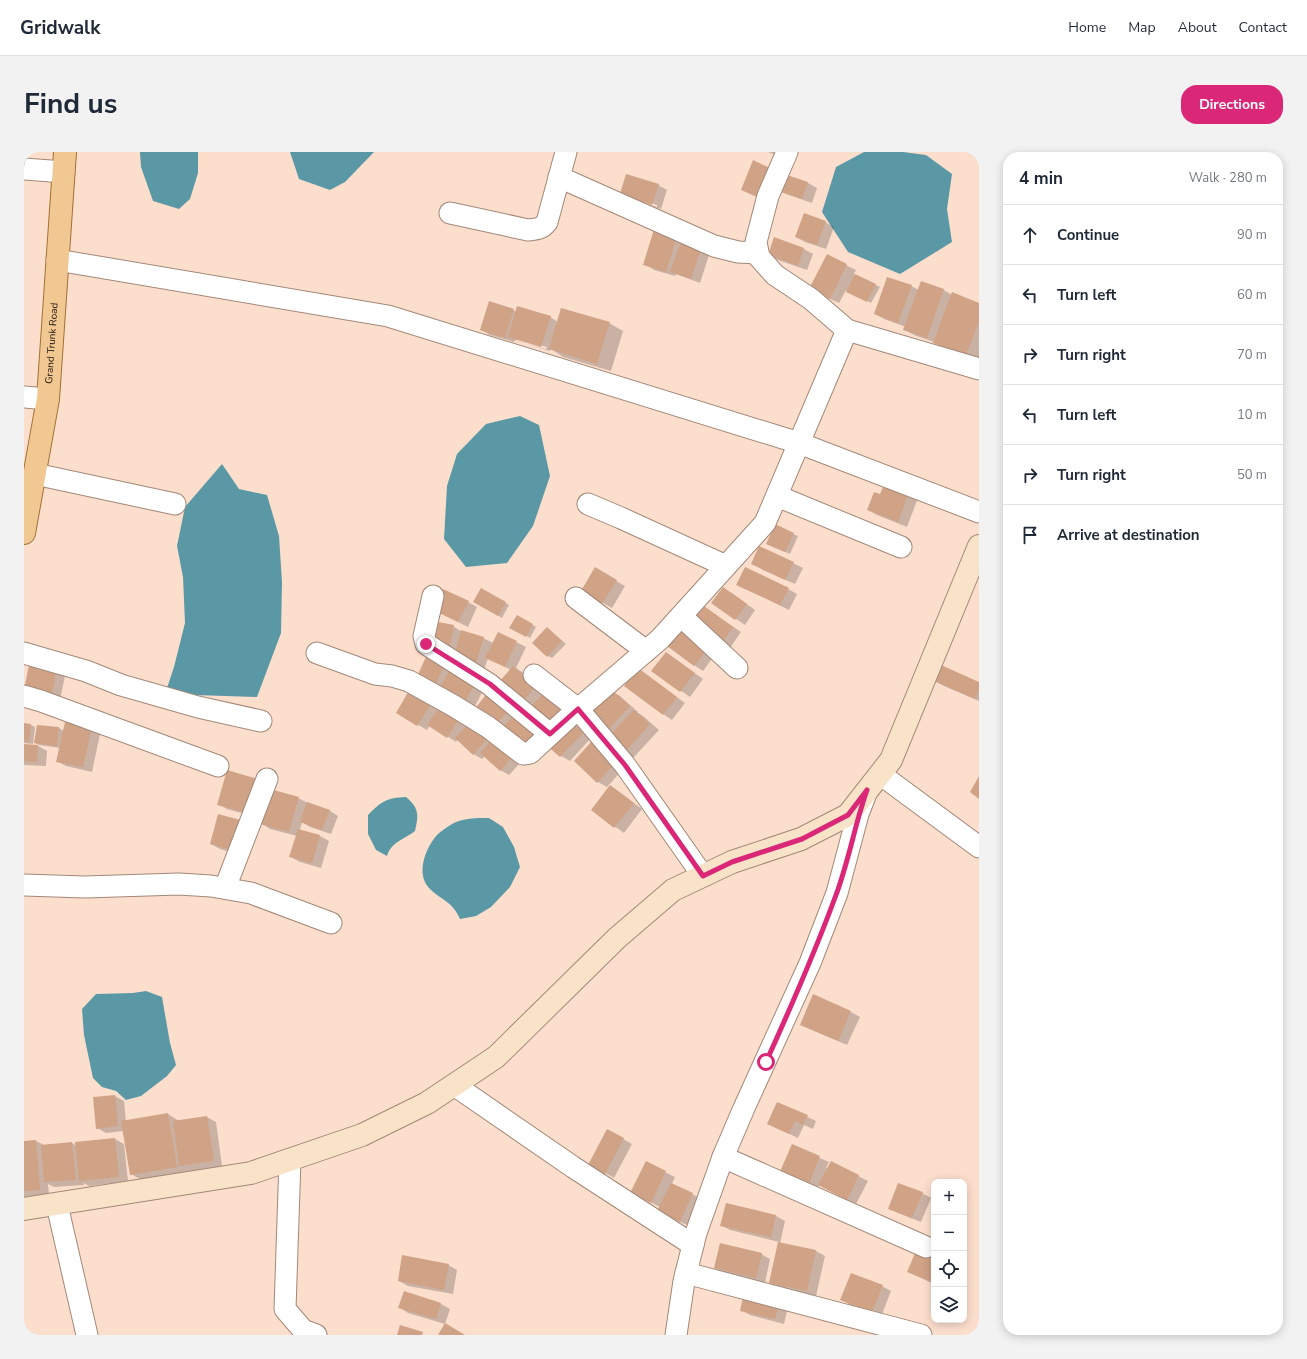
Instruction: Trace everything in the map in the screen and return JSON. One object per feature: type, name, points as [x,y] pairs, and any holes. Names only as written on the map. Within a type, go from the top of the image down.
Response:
[{"type":"main road","name":"Grand Trunk Road","points":[[24,533],[48,399],[64,162]]},
{"type":"main road","points":[[24,1209],[57,1205],[251,1173],[362,1135],[427,1103],[496,1057],[617,938],[673,890],[732,862],[802,839],[848,815],[891,760],[979,546]]},
{"type":"street","points":[[450,213],[528,230],[544,227],[547,222],[566,152]]},
{"type":"street","points":[[787,152],[768,196],[756,242],[759,257],[774,275],[811,299],[847,330],[979,369]]},
{"type":"street","points":[[24,169],[64,162]]},
{"type":"street","points":[[559,177],[714,246],[738,252],[758,253]]},
{"type":"street","points":[[57,260],[388,316],[799,444],[979,512]]},
{"type":"street","points":[[317,653],[375,674],[392,676],[408,682],[454,706],[488,727],[523,754],[530,753],[578,709],[660,639],[765,523],[847,330]]},
{"type":"street","points":[[24,397],[48,399]]},
{"type":"street","points":[[35,474],[175,504]]},
{"type":"street","points":[[777,496],[901,547]]},
{"type":"street","points":[[588,504],[726,566]]},
{"type":"street","points":[[433,596],[424,636],[426,644],[490,684],[550,734]]},
{"type":"street","points":[[576,598],[646,651]]},
{"type":"street","points":[[681,616],[736,668]]},
{"type":"street","points":[[24,653],[86,671],[121,685],[198,707],[261,721]]},
{"type":"street","points":[[534,675],[578,709],[625,765],[703,876]]},
{"type":"street","points":[[24,696],[218,766]]},
{"type":"street","points":[[225,888],[267,780]]},
{"type":"street","points":[[676,1335],[686,1273],[696,1233],[723,1157],[812,956],[837,893],[858,814],[874,782],[979,847]]},
{"type":"street","points":[[24,886],[85,887],[179,884],[211,886],[251,893],[331,923]]},
{"type":"street","points":[[454,1085],[573,1168],[693,1245]]},
{"type":"street","points":[[723,1157],[926,1246]]},
{"type":"street","points":[[290,1160],[285,1309],[303,1330],[316,1335]]},
{"type":"street","points":[[57,1205],[87,1335]]},
{"type":"street","points":[[686,1273],[921,1335]]},
{"type":"water","points":[[140,152],[198,152],[198,173],[190,199],[179,209],[153,201],[141,167]]},
{"type":"water","points":[[290,152],[374,152],[345,182],[330,190],[299,179]]},
{"type":"water","points":[[864,152],[903,152],[926,155],[952,174],[947,209],[952,242],[900,274],[848,252],[822,212],[836,167]]},
{"type":"water","points":[[520,416],[539,425],[550,476],[533,526],[507,563],[466,567],[444,539],[447,486],[457,454],[486,424]]},
{"type":"water","points":[[222,464],[239,489],[267,495],[279,536],[282,582],[281,633],[257,697],[194,695],[166,691],[174,667],[185,623],[183,577],[177,546],[185,507]]},
{"type":"water","points":[[406,797],[416,808],[417,820],[415,831],[395,844],[387,856],[376,850],[368,834],[368,815],[377,806],[389,799]]},
{"type":"water","points":[[489,818],[503,827],[514,847],[520,867],[510,887],[491,907],[476,916],[460,919],[452,907],[434,893],[426,884],[423,878],[424,858],[433,840],[450,825],[465,819]]},
{"type":"water","points":[[146,991],[162,997],[170,1043],[176,1065],[167,1076],[141,1096],[126,1100],[116,1091],[102,1087],[93,1078],[84,1035],[82,1009],[96,994],[133,993]]},
{"type":"building","points":[[753,160],[772,169],[760,198],[741,190]]},
{"type":"building","points":[[781,173],[808,182],[802,199],[775,190]]},
{"type":"building","points":[[626,174],[659,184],[652,205],[620,194]]},
{"type":"building","points":[[804,213],[826,221],[817,245],[795,237]]},
{"type":"building","points":[[655,226],[678,233],[666,272],[643,265]]},
{"type":"building","points":[[774,237],[804,248],[798,266],[768,255]]},
{"type":"building","points":[[682,239],[702,246],[691,279],[670,272]]},
{"type":"building","points":[[827,254],[847,264],[830,299],[809,289]]},
{"type":"building","points":[[855,274],[876,284],[867,302],[846,292]]},
{"type":"building","points":[[887,277],[912,285],[898,323],[874,314]]},
{"type":"building","points":[[921,281],[944,289],[927,338],[903,330]]},
{"type":"building","points":[[952,292],[979,303],[979,322],[966,355],[933,343]]},
{"type":"building","points":[[489,301],[514,309],[505,338],[480,330]]},
{"type":"building","points":[[517,306],[551,316],[541,347],[508,337]]},
{"type":"building","points":[[561,308],[610,322],[597,364],[549,349]]},
{"type":"building","points":[[895,486],[909,492],[898,522],[867,510],[874,492],[880,494],[883,487],[893,491]]},
{"type":"building","points":[[775,524],[794,533],[785,552],[766,544]]},
{"type":"building","points":[[759,546],[794,562],[785,580],[751,564]]},
{"type":"building","points":[[595,567],[617,580],[602,604],[581,591]]},
{"type":"building","points":[[745,567],[789,588],[780,605],[736,585]]},
{"type":"building","points":[[723,587],[747,604],[735,620],[711,603]]},
{"type":"building","points":[[481,588],[506,602],[498,616],[473,602]]},
{"type":"building","points":[[443,589],[469,601],[458,622],[433,610]]},
{"type":"building","points":[[704,606],[733,627],[721,644],[691,623]]},
{"type":"building","points":[[517,615],[533,624],[526,637],[509,628]]},
{"type":"building","points":[[433,621],[454,625],[449,649],[428,644]]},
{"type":"building","points":[[547,627],[562,641],[547,657],[532,643]]},
{"type":"building","points":[[681,627],[708,648],[694,666],[667,646]]},
{"type":"building","points":[[461,630],[484,637],[475,666],[453,660]]},
{"type":"building","points":[[498,632],[517,641],[505,667],[485,658]]},
{"type":"building","points":[[429,650],[447,658],[435,687],[416,679]]},
{"type":"building","points":[[666,652],[695,673],[680,692],[651,671]]},
{"type":"building","points":[[30,660],[57,665],[52,696],[24,690]]},
{"type":"building","points":[[941,665],[979,682],[979,690],[975,699],[934,681]]},
{"type":"building","points":[[452,666],[477,679],[462,708],[436,694]]},
{"type":"building","points":[[513,666],[536,686],[522,702],[499,682]]},
{"type":"building","points":[[638,668],[677,697],[663,715],[624,686]]},
{"type":"building","points":[[411,687],[433,701],[417,726],[396,713]]},
{"type":"building","points":[[547,689],[566,706],[549,726],[529,709]]},
{"type":"building","points":[[611,689],[630,706],[606,732],[588,715]]},
{"type":"building","points":[[489,691],[510,708],[494,728],[473,711]]},
{"type":"building","points":[[442,704],[461,716],[447,738],[427,725]]},
{"type":"building","points":[[634,710],[650,724],[624,753],[607,738]]},
{"type":"building","points":[[517,711],[538,728],[523,747],[502,729]]},
{"type":"building","points":[[473,719],[491,735],[473,755],[455,738]]},
{"type":"building","points":[[568,719],[583,733],[560,757],[545,744]]},
{"type":"building","points":[[65,722],[92,728],[83,767],[56,762]]},
{"type":"building","points":[[24,723],[31,724],[29,742],[24,741]]},
{"type":"building","points":[[37,725],[59,727],[57,746],[34,743]]},
{"type":"building","points":[[495,736],[515,754],[500,771],[480,753]]},
{"type":"building","points":[[592,741],[616,762],[597,783],[574,761]]},
{"type":"building","points":[[24,744],[38,745],[37,762],[24,761]]},
{"type":"building","points":[[227,770],[261,780],[251,814],[217,805]]},
{"type":"building","points":[[979,776],[979,799],[970,792]]},
{"type":"building","points":[[610,785],[634,803],[614,828],[591,810]]},
{"type":"building","points":[[270,789],[299,797],[289,832],[260,824]]},
{"type":"building","points":[[307,802],[330,810],[322,830],[300,822]]},
{"type":"building","points":[[218,814],[244,821],[235,851],[210,844]]},
{"type":"building","points":[[298,829],[320,835],[312,863],[289,857]]},
{"type":"building","points":[[813,994],[851,1011],[838,1041],[800,1025]]},
{"type":"building","points":[[115,1095],[118,1126],[96,1129],[93,1097]]},
{"type":"building","points":[[777,1102],[808,1115],[803,1125],[795,1121],[789,1134],[767,1124]]},
{"type":"building","points":[[168,1113],[177,1167],[130,1175],[121,1121]]},
{"type":"building","points":[[207,1116],[214,1161],[179,1166],[173,1121]]},
{"type":"building","points":[[607,1129],[624,1138],[605,1174],[588,1165]]},
{"type":"building","points":[[115,1138],[119,1177],[79,1181],[75,1142]]},
{"type":"building","points":[[36,1140],[40,1190],[24,1191],[24,1141]]},
{"type":"building","points":[[72,1142],[76,1180],[44,1182],[41,1145]]},
{"type":"building","points":[[792,1144],[820,1156],[808,1186],[779,1174]]},
{"type":"building","points":[[646,1161],[666,1171],[651,1203],[630,1193]]},
{"type":"building","points":[[831,1161],[859,1175],[847,1200],[818,1185]]},
{"type":"building","points":[[671,1183],[693,1193],[680,1222],[657,1211]]},
{"type":"building","points":[[898,1183],[923,1192],[912,1218],[888,1209]]},
{"type":"building","points":[[726,1203],[776,1215],[771,1237],[720,1226]]},
{"type":"building","points":[[778,1242],[816,1250],[807,1291],[769,1283]]},
{"type":"building","points":[[720,1243],[762,1253],[756,1278],[714,1268]]},
{"type":"building","points":[[916,1251],[931,1257],[931,1282],[907,1272]]},
{"type":"building","points":[[402,1255],[449,1264],[444,1290],[398,1281]]},
{"type":"building","points":[[851,1273],[883,1285],[872,1312],[840,1300]]},
{"type":"building","points":[[404,1291],[441,1303],[436,1319],[398,1308]]},
{"type":"building","points":[[744,1292],[780,1301],[775,1319],[740,1311]]},
{"type":"building","points":[[445,1323],[465,1335],[438,1335]]},
{"type":"building","points":[[400,1325],[423,1332],[422,1335],[397,1335]]},
{"type":"route","points":[[426,644],[490,684],[550,734],[578,709],[625,765],[703,876],[732,862],[802,839],[848,815],[867,790],[858,814],[837,893],[810,963],[766,1062]]}]
